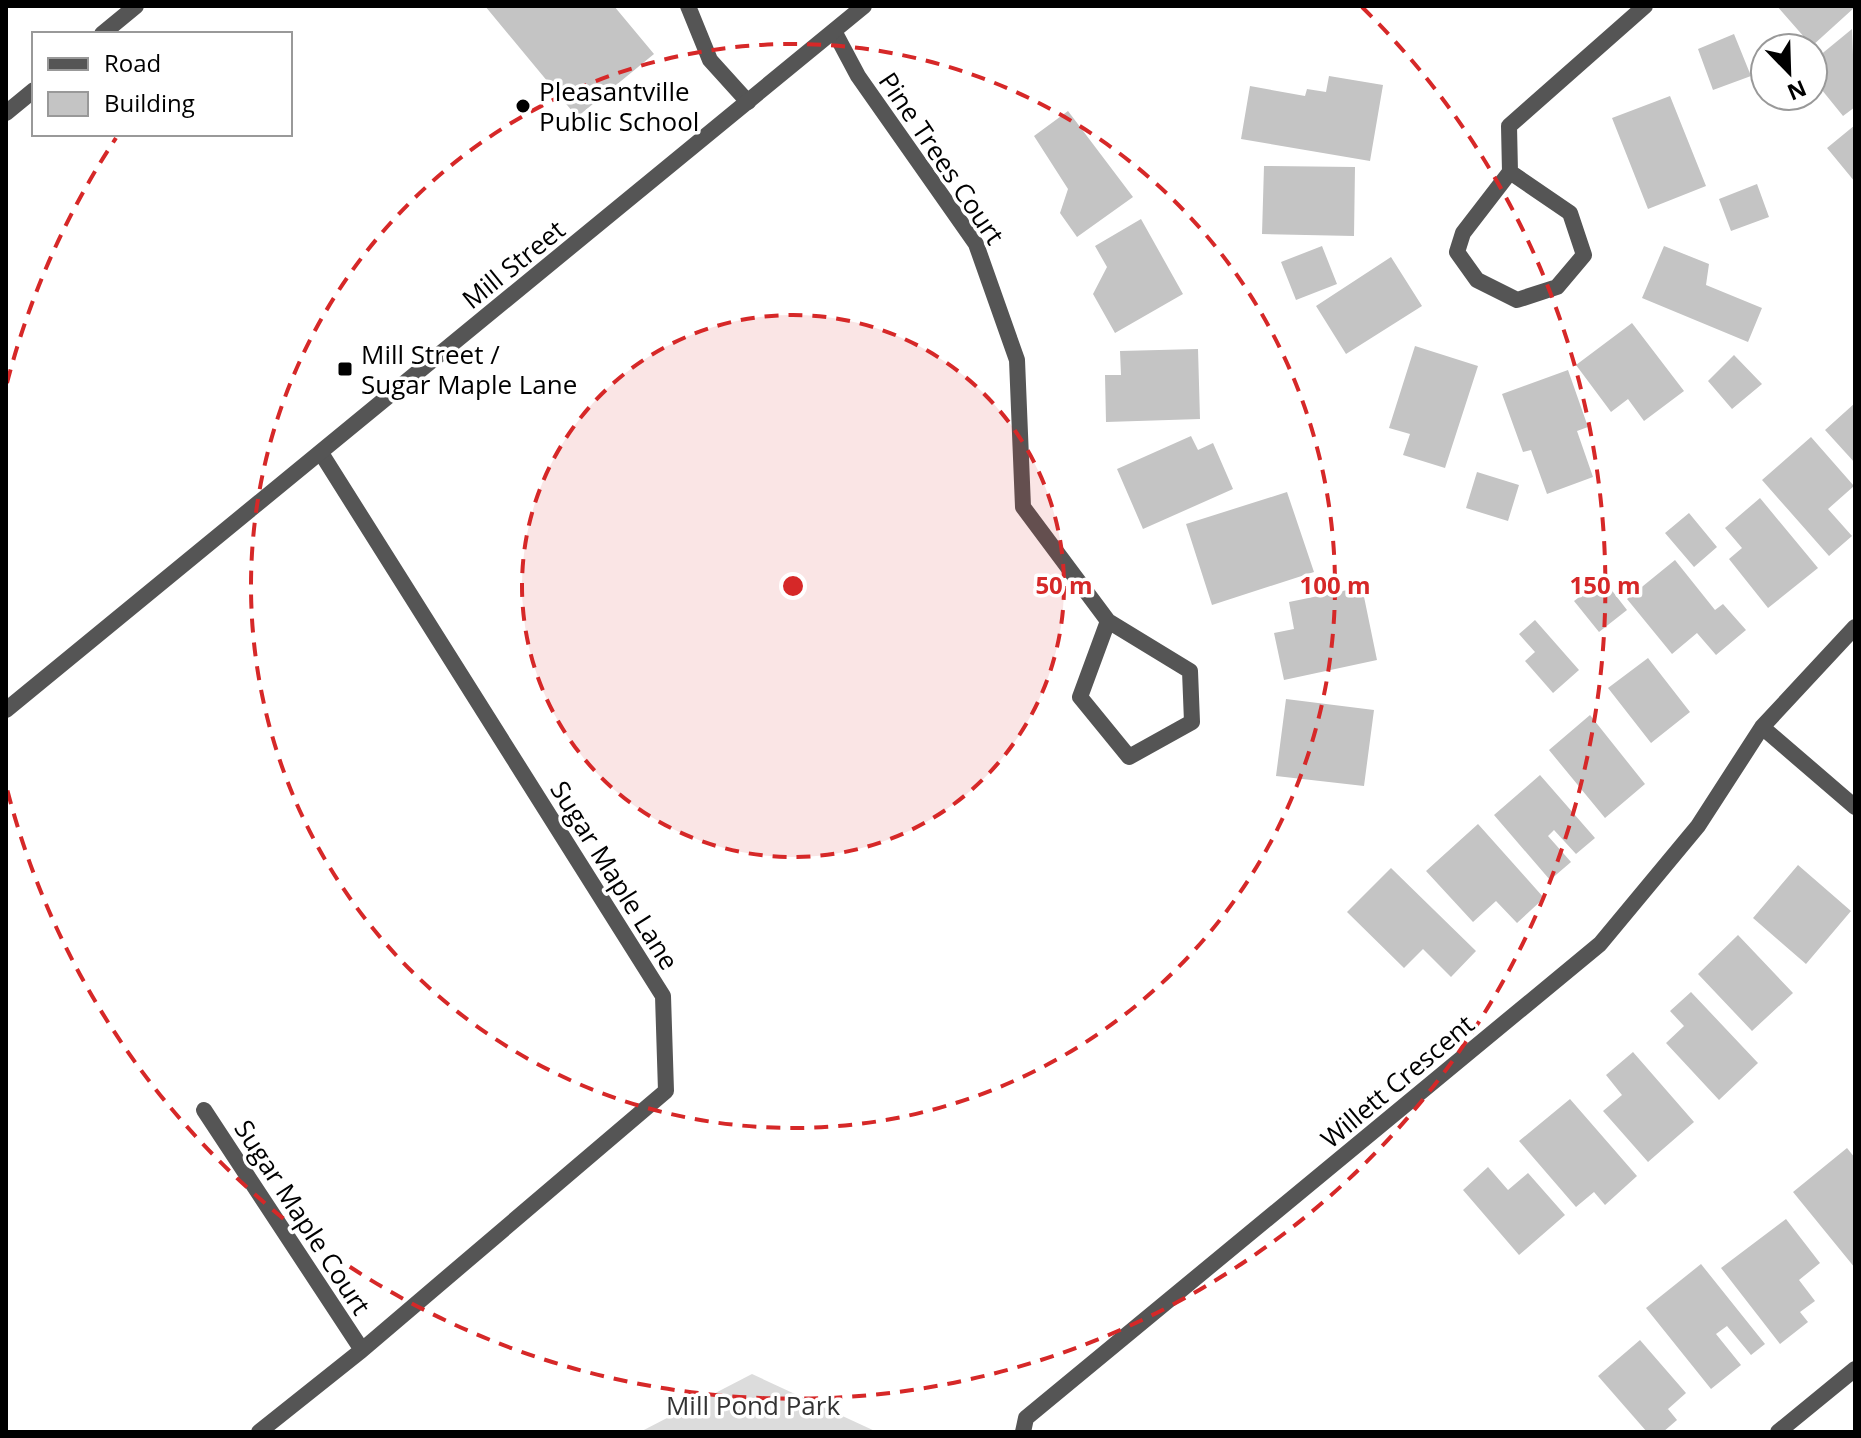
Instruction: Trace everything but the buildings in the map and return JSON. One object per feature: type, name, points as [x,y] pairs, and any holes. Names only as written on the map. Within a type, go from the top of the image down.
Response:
[{"type":"street","points":[[104,32],[136,6]]},
{"type":"street","points":[[688,6],[710,60],[748,102]]},
{"type":"street","name":"Mill Street","points":[[6,710],[864,6]]},
{"type":"street","points":[[1510,172],[1570,213],[1584,255],[1557,287],[1517,300],[1477,280],[1457,252],[1463,233],[1510,172],[1509,126],[1645,6]]},
{"type":"street","name":"Pine Trees Court","points":[[834,31],[858,76],[976,244],[1017,360],[1023,507],[1108,621],[1190,671],[1192,722],[1129,757],[1080,697],[1108,621]]},
{"type":"street","points":[[6,113],[32,92]]},
{"type":"street","name":"Sugar Maple Lane","points":[[259,1432],[362,1350],[666,1091],[663,996],[321,453]]},
{"type":"street","name":"Willett Crescent","points":[[1023,1432],[1026,1418],[1600,944],[1698,826],[1762,727],[1855,627]]},
{"type":"street","points":[[1762,727],[1855,807]]},
{"type":"street","name":"Sugar Maple Court","points":[[204,1110],[362,1350]]},
{"type":"street","points":[[1778,1432],[1855,1369]]},
{"type":"green space","name":"Mill Pond Park","points":[[752,1374],[877,1432],[640,1432]]},
{"type":"place","name":"Pleasantville Public School","points":[[523,106]]},
{"type":"place","name":"Mill Street / Sugar Maple Lane","points":[[345,369]]}]
